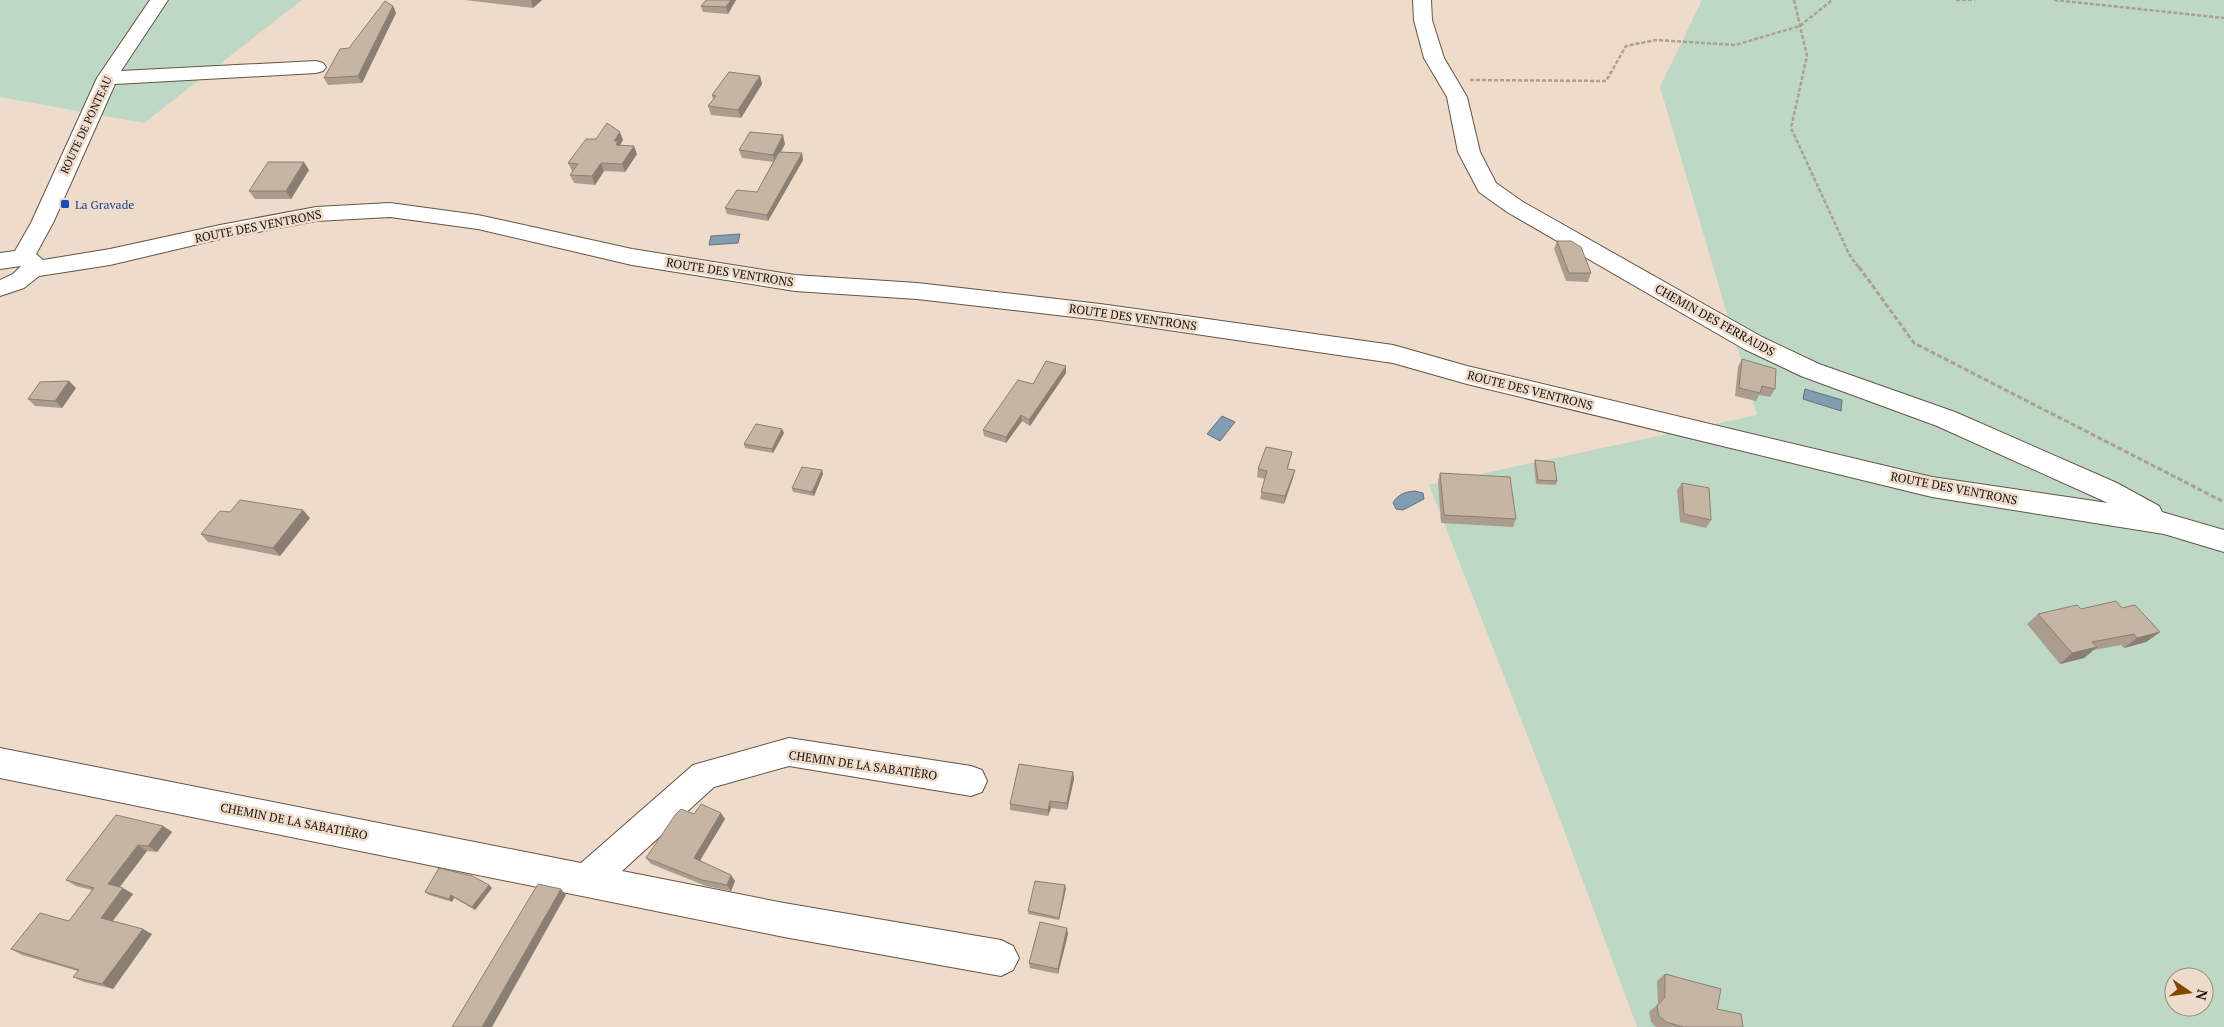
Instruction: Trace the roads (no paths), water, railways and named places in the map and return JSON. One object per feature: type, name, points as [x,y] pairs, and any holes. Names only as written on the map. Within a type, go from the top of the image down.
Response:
[{"type":"street","name":"ROUTE DE PONTEAU","points":[[27,264],[42,223],[107,78],[160,0]]},
{"type":"street","name":"CHEMIN DES FERRAUDS","points":[[1422,0],[1424,20],[1434,58],[1457,98],[1469,152],[1487,188],[1515,207],[1753,343],[1810,370],[1946,419],[2107,490],[2164,523]]},
{"type":"street","points":[[107,78],[316,67]]},
{"type":"street","name":"ROUTE DES VENTRONS","points":[[0,261],[27,264],[110,258],[220,232],[316,214],[390,210],[478,222],[632,256],[795,283],[917,291],[1062,308],[1393,354],[1467,375],[1932,487],[2164,523],[2224,541]]},
{"type":"street","points":[[0,288],[20,281],[27,264]]},
{"type":"street","name":"CHEMIN DE LA SABATIÈRO","points":[[587,880],[704,775],[741,764],[789,752],[971,781]]},
{"type":"street","name":"CHEMIN DE LA SABATIÈRO","points":[[0,763],[784,920],[1001,958]]},
{"type":"water","points":[[740,234],[738,243],[709,245],[711,236]]},
{"type":"water","points":[[1805,389],[1842,400],[1841,411],[1803,399]]},
{"type":"water","points":[[1222,416],[1235,422],[1220,441],[1207,434]]},
{"type":"water","points":[[1415,491],[1423,493],[1424,499],[1403,510],[1396,509],[1393,503],[1397,497]]},
{"type":"place","name":"La Gravade","points":[[65,204]]}]
